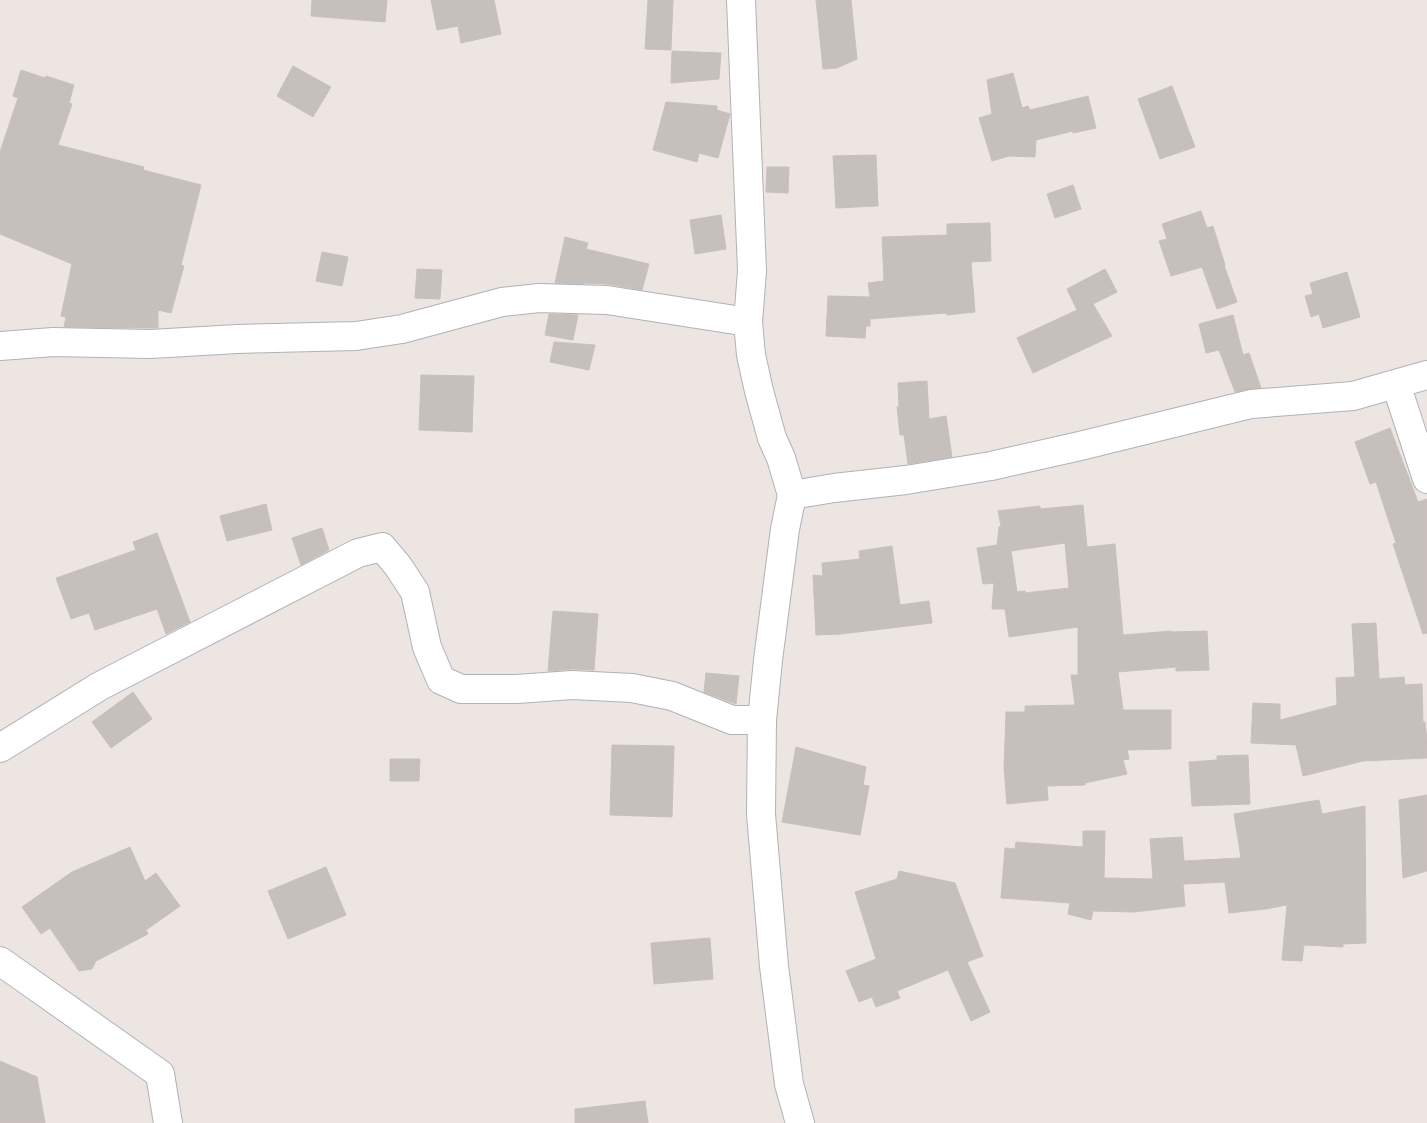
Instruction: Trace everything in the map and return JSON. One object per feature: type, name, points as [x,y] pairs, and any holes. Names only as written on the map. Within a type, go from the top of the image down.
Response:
[{"type":"street","points":[[741,0],[752,271],[748,322],[751,355],[772,438],[781,458],[792,495],[785,529],[762,720],[761,814],[774,966],[789,1084],[800,1123]]},
{"type":"street","points":[[0,346],[53,342],[151,344],[237,339],[356,336],[402,329],[502,302],[539,298],[607,300],[748,322]]},
{"type":"street","points":[[792,495],[906,480],[991,466],[1251,404],[1353,396],[1427,375]]},
{"type":"street","points":[[1396,384],[1427,479]]},
{"type":"street","points":[[0,748],[100,686],[172,648],[358,553],[382,547],[398,566],[414,592],[426,647],[441,680],[461,689],[517,689],[572,685],[632,688],[672,696],[732,720],[762,720]]},
{"type":"street","points":[[0,961],[160,1074],[168,1123]]},
{"type":"building","points":[[312,0],[387,0],[385,22],[311,16]]},
{"type":"building","points":[[431,0],[494,0],[501,34],[461,43],[458,26],[437,30]]},
{"type":"building","points":[[648,0],[673,0],[671,50],[645,49]]},
{"type":"building","points":[[816,0],[851,0],[857,59],[837,68],[823,69]]},
{"type":"building","points":[[672,51],[721,53],[719,79],[671,83]]},
{"type":"building","points":[[293,66],[331,87],[313,117],[277,96]]},
{"type":"building","points":[[21,70],[74,85],[69,103],[72,104],[58,145],[144,167],[143,170],[201,185],[181,265],[184,266],[171,313],[158,310],[158,328],[64,327],[66,317],[61,316],[72,264],[0,234],[0,152],[18,98],[13,96]]},
{"type":"building","points":[[1013,73],[1022,108],[1028,106],[1030,110],[1088,96],[1096,128],[1073,133],[1073,131],[1036,140],[1035,157],[1009,156],[992,161],[979,118],[992,114],[987,80]]},
{"type":"building","points":[[1172,86],[1195,147],[1160,159],[1138,99]]},
{"type":"building","points":[[666,102],[717,106],[717,110],[730,114],[718,158],[699,153],[697,162],[653,150]]},
{"type":"building","points":[[876,155],[878,206],[836,208],[833,156]]},
{"type":"building","points":[[767,167],[789,167],[788,193],[766,192]]},
{"type":"building","points":[[1073,185],[1081,209],[1055,218],[1047,194]]},
{"type":"building","points":[[1201,211],[1207,228],[1213,226],[1237,302],[1217,309],[1202,267],[1171,276],[1159,241],[1167,239],[1162,224]]},
{"type":"building","points":[[721,215],[726,249],[695,254],[690,220]]},
{"type":"building","points":[[990,223],[991,261],[971,262],[975,312],[870,319],[870,326],[866,326],[865,338],[826,336],[828,296],[870,297],[868,283],[884,281],[882,237],[947,235],[947,224]]},
{"type":"building","points":[[565,237],[588,243],[586,249],[649,264],[642,290],[608,284],[555,283]]},
{"type":"building","points":[[322,252],[348,257],[342,286],[316,281]]},
{"type":"building","points":[[417,269],[442,270],[440,299],[415,298]]},
{"type":"building","points":[[1105,269],[1117,292],[1093,304],[1112,336],[1033,373],[1017,338],[1077,310],[1067,289]]},
{"type":"building","points":[[1347,272],[1360,317],[1323,328],[1319,314],[1311,317],[1305,296],[1313,294],[1310,283]]},
{"type":"building","points":[[549,314],[578,315],[573,340],[545,335]]},
{"type":"building","points":[[1233,315],[1243,355],[1249,353],[1261,388],[1235,392],[1219,350],[1206,353],[1199,324]]},
{"type":"building","points":[[554,342],[595,345],[589,370],[550,362]]},
{"type":"building","points":[[421,375],[474,376],[472,432],[419,430]]},
{"type":"building","points":[[927,381],[929,419],[946,416],[952,457],[908,464],[904,435],[900,435],[897,407],[899,407],[898,383]]},
{"type":"building","points":[[1390,428],[1418,502],[1427,499],[1427,633],[1423,634],[1393,544],[1396,543],[1376,482],[1370,484],[1355,442]]},
{"type":"building","points":[[266,504],[272,530],[227,541],[220,516]]},
{"type":"building","points":[[1083,505],[1087,547],[1115,544],[1123,635],[1171,631],[1207,631],[1209,670],[1176,671],[1176,667],[1118,672],[1123,710],[1171,710],[1171,749],[1127,750],[1129,759],[1123,760],[1127,774],[1085,783],[1085,785],[1047,786],[1048,800],[1007,804],[1004,768],[1006,712],[1025,712],[1025,706],[1075,705],[1071,675],[1078,675],[1078,627],[1009,637],[1005,609],[992,609],[994,583],[983,584],[977,548],[997,545],[999,527],[1001,526],[998,511],[1040,506],[1040,509]],"holes":[[[1065,543],[1069,588],[1025,593],[1025,591],[1017,592],[1011,551]]]},
{"type":"building","points":[[322,528],[329,550],[301,565],[292,538]]},
{"type":"building","points":[[157,533],[190,622],[166,634],[157,609],[95,630],[89,613],[71,619],[56,578],[136,550],[133,542]]},
{"type":"building","points":[[892,546],[900,605],[929,601],[932,623],[841,634],[816,635],[813,575],[823,576],[822,563],[860,559],[859,551]]},
{"type":"building","points":[[553,611],[598,614],[594,670],[548,671]]},
{"type":"building","points":[[1376,623],[1379,679],[1404,677],[1405,685],[1422,684],[1423,722],[1425,722],[1427,740],[1427,758],[1363,761],[1303,776],[1296,745],[1251,743],[1253,703],[1280,704],[1280,720],[1337,705],[1336,678],[1355,677],[1352,624]]},
{"type":"building","points":[[706,673],[739,676],[736,704],[704,692]]},
{"type":"building","points":[[133,692],[152,719],[111,748],[92,722]]},
{"type":"building","points":[[612,745],[674,746],[672,817],[610,815]]},
{"type":"building","points":[[796,747],[866,767],[863,785],[869,786],[860,835],[782,822]]},
{"type":"building","points":[[1248,755],[1250,804],[1192,806],[1189,762],[1217,760],[1217,756]]},
{"type":"building","points":[[390,759],[420,759],[419,781],[390,781]]},
{"type":"building","points":[[1427,795],[1427,871],[1403,878],[1399,800]]},
{"type":"building","points":[[1319,800],[1322,814],[1365,806],[1366,943],[1343,944],[1343,947],[1304,945],[1302,961],[1282,960],[1287,905],[1229,913],[1225,882],[1183,884],[1185,906],[1134,912],[1093,911],[1091,920],[1068,914],[1070,903],[1001,898],[1005,848],[1015,849],[1016,842],[1083,847],[1083,831],[1105,831],[1104,878],[1153,879],[1150,839],[1182,837],[1184,861],[1241,858],[1234,814]]},
{"type":"building","points":[[130,847],[145,881],[156,873],[180,906],[146,930],[148,934],[96,961],[92,969],[79,971],[50,928],[41,934],[22,907],[72,872]]},
{"type":"building","points":[[326,867],[346,915],[288,939],[268,891]]},
{"type":"building","points":[[899,871],[955,883],[983,956],[967,962],[990,1012],[971,1021],[948,970],[897,991],[900,998],[876,1007],[872,997],[859,1002],[846,971],[876,959],[855,892],[897,879]]},
{"type":"building","points":[[710,938],[713,979],[654,984],[651,943]]},
{"type":"building","points":[[0,1061],[37,1077],[45,1123],[0,1123]]},
{"type":"building","points":[[645,1101],[648,1123],[575,1123],[575,1109]]}]
